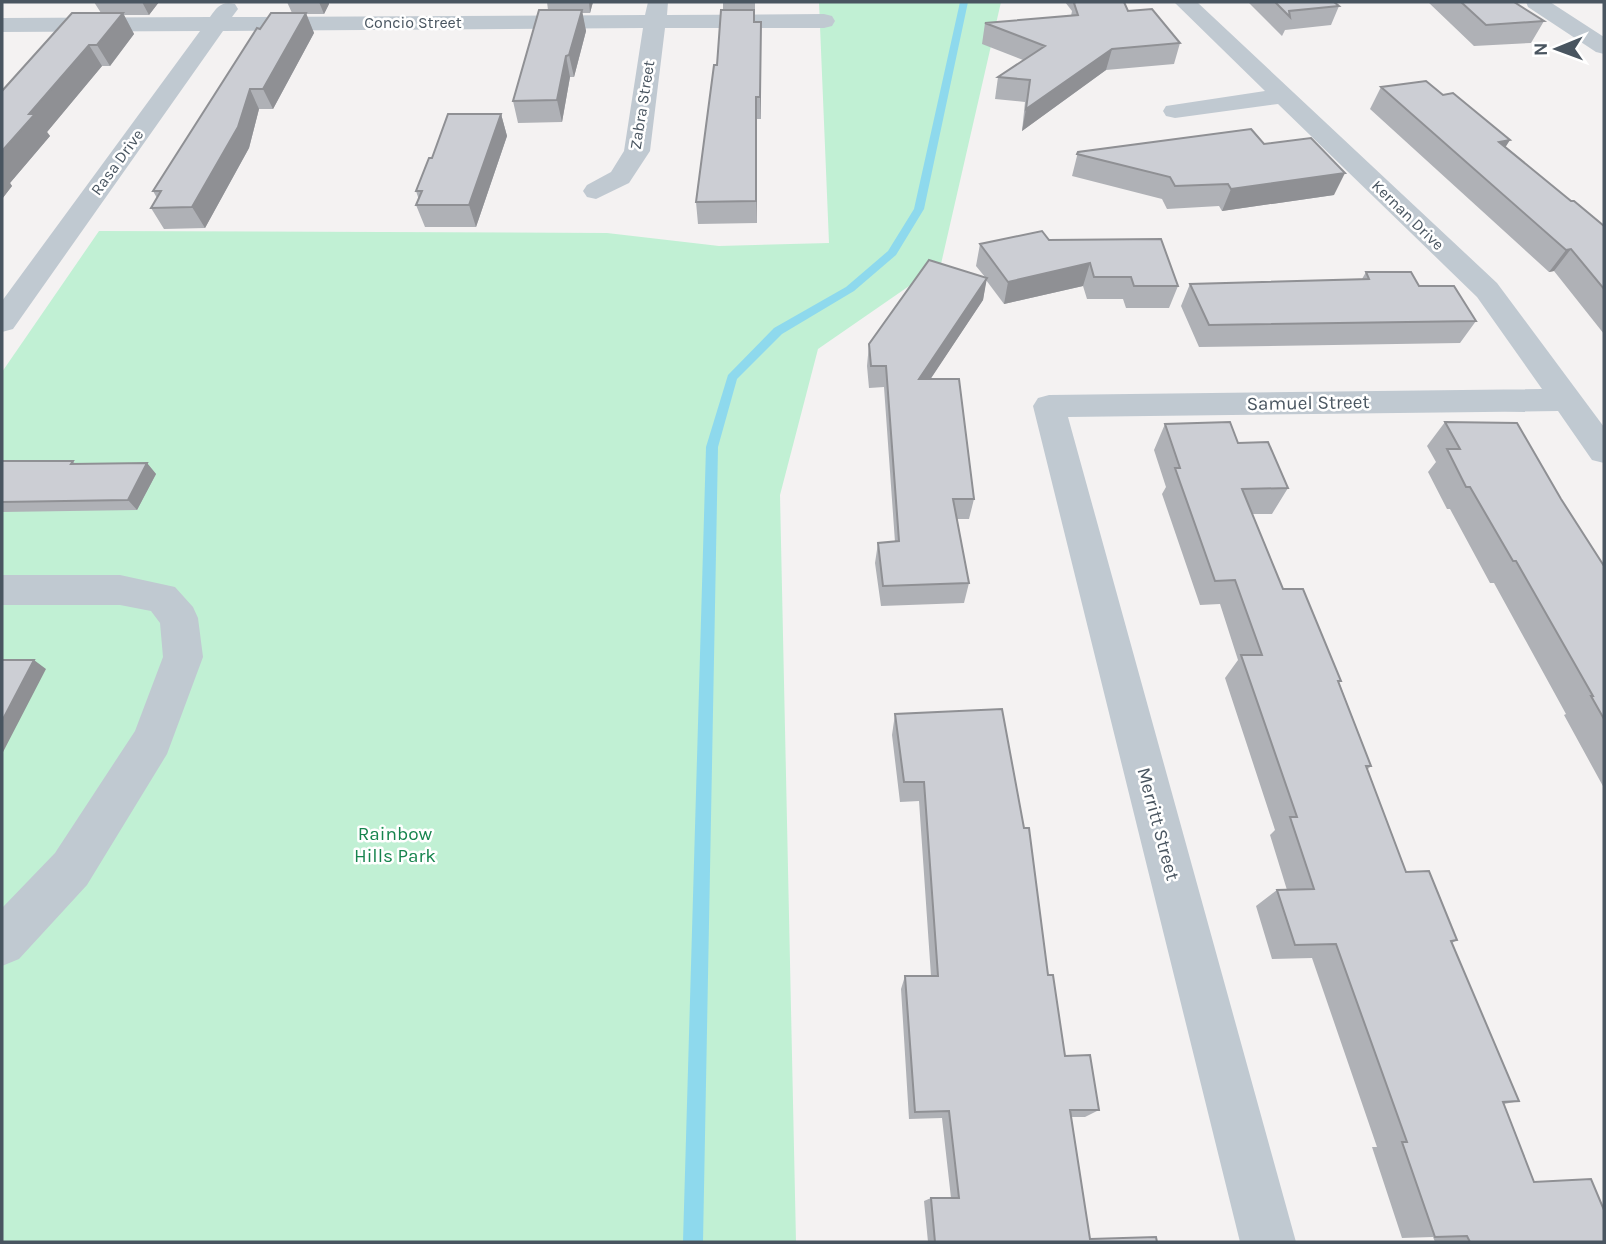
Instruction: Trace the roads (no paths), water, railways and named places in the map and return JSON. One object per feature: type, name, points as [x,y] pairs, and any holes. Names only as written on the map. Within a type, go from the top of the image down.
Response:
[{"type":"street","name":"Rasa Drive","points":[[2,322],[232,2]]},
{"type":"street","name":"Kernan Drive","points":[[1185,2],[1487,290],[1604,451]]},
{"type":"street","points":[[1536,2],[1604,47]]},
{"type":"street","name":"Concio Street","points":[[2,25],[217,23],[656,11],[824,21]]},
{"type":"street","name":"Zabra Street","points":[[596,191],[620,177],[637,150],[656,11]]},
{"type":"street","points":[[1175,111],[1283,96]]},
{"type":"street","name":"Samuel Street","points":[[1049,405],[1568,400]]},
{"type":"street","name":"Merritt Street","points":[[1049,405],[1268,1242]]},
{"type":"street","points":[[2,590],[120,590],[162,598],[179,618],[183,657],[152,741],[71,869],[2,942]]},
{"type":"waterway","points":[[693,1242],[712,447],[732,378],[778,331],[850,289],[892,253],[919,209],[964,2]]},
{"type":"park label","name":"Rainbow Hills Park","points":[[395,845]]}]
